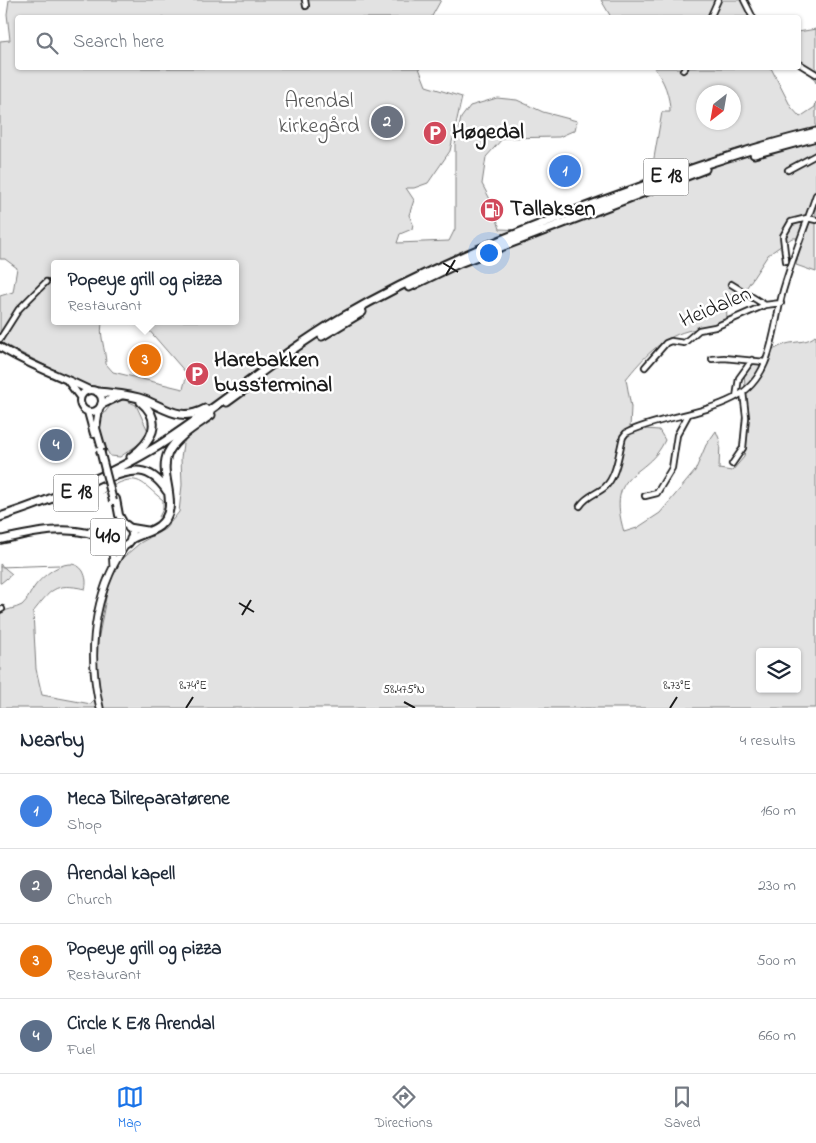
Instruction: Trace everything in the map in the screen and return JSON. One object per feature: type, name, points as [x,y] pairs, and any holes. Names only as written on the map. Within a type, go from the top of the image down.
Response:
[{"type":"highway","name":"E 18","points":[[99,480],[159,444],[341,319],[458,257],[681,172],[816,132]]},
{"type":"highway","name":"E 18","points":[[131,539],[162,524],[168,515],[170,505],[164,466],[168,454],[176,442],[288,358],[337,327],[412,285],[459,263],[709,168],[816,138]]},
{"type":"highway","name":"E 18","points":[[98,392],[122,394],[137,398],[169,413],[185,416],[198,412],[235,391]]},
{"type":"highway","points":[[100,407],[122,394]]},
{"type":"highway","name":"E 18","points":[[99,480],[141,450],[151,438],[154,427],[153,416],[137,398]]},
{"type":"highway","name":"E 18","points":[[0,519],[61,499],[148,455],[207,418]]},
{"type":"highway","name":"E 18","points":[[99,480],[129,471],[140,470],[157,478],[168,492]]},
{"type":"highway","points":[[127,526],[150,531]]},
{"type":"main road","points":[[0,347],[23,361],[89,390],[98,392]]},
{"type":"main road","name":"410","points":[[66,379],[80,398],[81,406],[88,412],[101,449]]},
{"type":"main road","points":[[80,398],[89,390]]},
{"type":"main road","name":"410","points":[[98,392],[102,398],[96,428],[119,515],[127,526],[131,539],[125,546],[119,547],[111,543],[115,500]]},
{"type":"main road","points":[[88,412],[100,407]]},
{"type":"main road","name":"410","points":[[111,527],[127,526]]},
{"type":"main road","points":[[0,539],[45,529],[93,532],[111,527]]},
{"type":"main road","points":[[8,537],[62,531],[90,534],[111,543],[114,554],[113,567]]},
{"type":"main road","points":[[100,708],[93,663],[94,638],[103,589],[125,546]]},
{"type":"street","points":[[305,0],[306,6]]},
{"type":"street","points":[[711,15],[718,0]]},
{"type":"street","points":[[744,0],[752,15]]},
{"type":"street","points":[[801,65],[816,74]]},
{"type":"street","points":[[788,170],[816,155]]},
{"type":"street","name":"Heidalen","points":[[580,506],[589,495],[608,485],[614,472],[623,437],[626,433],[717,406],[744,392],[765,362],[773,343],[784,285],[816,195]]},
{"type":"street","points":[[786,260],[783,241],[792,221],[808,218],[816,220]]},
{"type":"street","points":[[0,339],[19,309],[46,282]]},
{"type":"street","points":[[731,284],[765,305]]},
{"type":"street","name":"Heidalen","points":[[645,368],[666,343],[671,341],[684,343],[699,330],[725,324],[765,305],[781,302]]},
{"type":"street","points":[[712,359],[765,362]]},
{"type":"street","points":[[736,397],[739,378],[752,360]]},
{"type":"street","points":[[732,464],[743,448],[746,417],[744,392]]},
{"type":"street","points":[[645,496],[657,494],[672,468],[677,435],[688,415]]},
{"type":"green space","name":"Arendal kirkegård","points":[[9,0],[441,0],[433,15],[15,15],[15,70],[420,70],[426,86],[462,97],[450,151],[428,183],[414,188],[406,188],[414,200],[409,215],[413,224],[412,229],[400,234],[397,243],[449,241],[455,229],[455,144],[461,118],[470,106],[497,98],[517,100],[543,112],[577,121],[575,130],[559,137],[503,138],[486,157],[482,184],[492,203],[500,229],[524,230],[628,189],[651,175],[662,112],[670,112],[666,88],[655,70],[772,70],[791,107],[800,117],[815,107],[816,102],[816,272],[796,265],[801,241],[800,238],[792,238],[768,255],[747,287],[726,297],[727,321],[715,327],[678,334],[660,344],[632,371],[626,379],[631,407],[630,428],[659,430],[665,440],[657,453],[624,485],[620,496],[620,511],[624,532],[637,528],[660,513],[695,471],[706,445],[716,431],[720,441],[719,469],[732,471],[744,457],[748,429],[744,373],[775,349],[786,344],[813,338],[816,335],[816,708],[0,708],[0,613],[22,605],[35,586],[51,571],[58,567],[72,564],[78,566],[83,571],[86,580],[85,589],[60,587],[49,593],[33,612],[36,669],[42,695],[91,704],[96,696],[98,641],[108,587],[119,561],[140,543],[165,529],[179,512],[183,444],[196,420],[172,412],[131,391],[108,391],[85,386],[0,342],[0,296],[13,292],[17,268],[5,259],[0,259],[0,41],[10,40],[7,14]]},
{"type":"green space","points":[[601,0],[744,0],[752,15],[610,15]]},
{"type":"green space","points":[[816,29],[816,83],[812,75],[801,66],[801,32]]},
{"type":"green space","points":[[125,400],[136,405],[148,431],[143,441],[120,457],[110,456],[103,443],[99,420],[113,402]]},
{"type":"green space","points":[[0,564],[12,574],[1,583],[0,583]]},
{"type":"waterway","points":[[111,487],[128,480],[134,480],[145,485],[163,500],[163,509],[159,517]]},
{"type":"waterway","points":[[103,493],[108,489]]},
{"type":"waterway","points":[[0,567],[59,565]]},
{"type":"place","name":"Arendal kapell","points":[[387,122]]},
{"type":"place","name":"Høgedal","points":[[435,133]]},
{"type":"place","name":"Meca Bilreparatørene","points":[[565,171]]},
{"type":"place","name":"Tallaksen","points":[[492,210]]},
{"type":"place","name":"Popeye grill og pizza","points":[[145,360]]},
{"type":"place","name":"Harebakken bussterminal","points":[[197,374]]},
{"type":"place","name":"Circle K E18 Arendal","points":[[56,445]]}]
